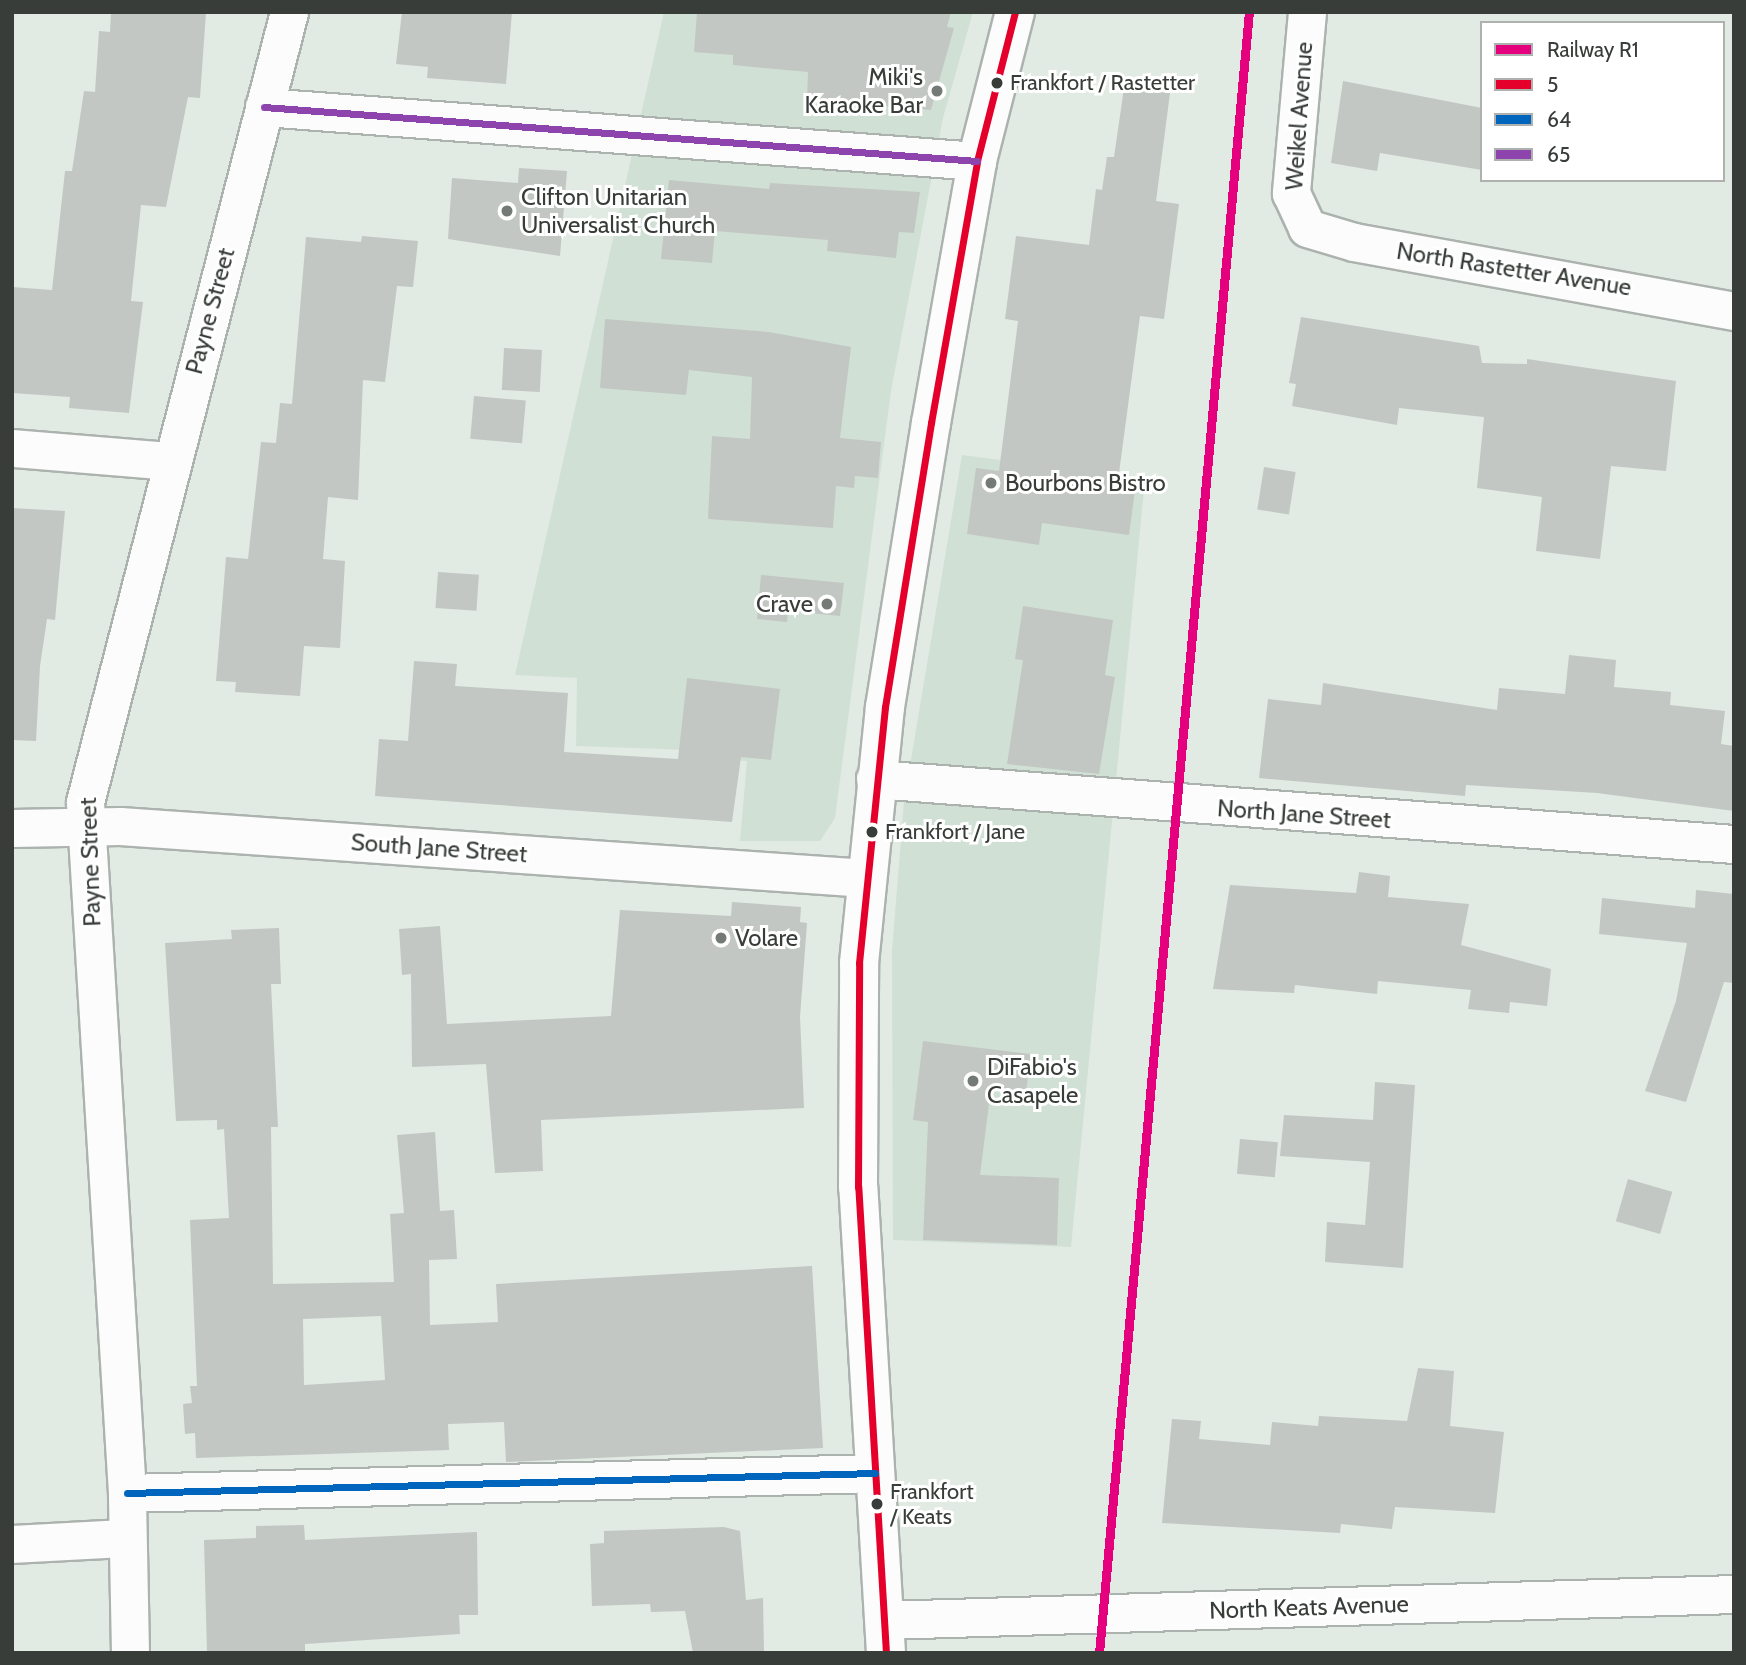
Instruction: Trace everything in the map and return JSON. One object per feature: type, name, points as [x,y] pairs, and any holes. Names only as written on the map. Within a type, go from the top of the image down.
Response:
[{"type":"main road","points":[[885,1637],[856,1131],[866,878],[875,779],[977,161],[1015,12]]},
{"type":"street","name":"Payne Street","points":[[130,1653],[124,1538],[127,1493],[86,827],[91,760],[289,12]]},
{"type":"street","name":"Weikel Avenue","points":[[1300,219],[1291,193],[1307,12]]},
{"type":"street","points":[[264,107],[977,161]]},
{"type":"street","name":"North Rastetter Avenue","points":[[1300,219],[1307,228],[1354,242],[1734,311]]},
{"type":"street","points":[[12,448],[171,461]]},
{"type":"street","name":"North Jane Street","points":[[875,779],[1734,844]]},
{"type":"street","name":"South Jane Street","points":[[12,828],[86,827],[866,878]]},
{"type":"street","points":[[127,1493],[875,1473]]},
{"type":"street","points":[[12,1544],[124,1538]]},
{"type":"street","name":"North Keats Avenue","points":[[885,1637],[1734,1594]]},
{"type":"shaded area","points":[[664,12],[973,12],[943,118],[891,391],[835,818],[820,841],[740,841],[747,761],[718,759],[717,751],[576,746],[577,678],[515,675]]},
{"type":"shaded area","points":[[962,455],[1145,479],[1071,1247],[893,1240],[892,951],[904,802]]},
{"type":"building","points":[[111,12],[206,12],[200,98],[188,97],[166,207],[141,205],[131,301],[143,302],[129,413],[69,408],[70,397],[12,393],[12,287],[52,290],[65,171],[72,171],[84,91],[95,92],[99,31],[110,32]]},
{"type":"building","points":[[402,12],[512,12],[506,84],[427,78],[428,67],[396,64]]},
{"type":"building","points":[[697,12],[951,12],[947,27],[954,28],[931,110],[807,100],[808,72],[733,65],[733,55],[694,52]]},
{"type":"building","points":[[1343,81],[1480,108],[1480,170],[1380,153],[1377,171],[1331,163]]},
{"type":"building","points":[[1124,88],[1170,93],[1156,201],[1179,204],[1164,319],[1140,316],[1117,488],[1135,490],[1129,535],[1042,523],[1039,545],[967,534],[976,468],[999,471],[1018,321],[1005,319],[1016,236],[1089,245],[1096,189],[1102,190],[1107,157],[1114,157]]},
{"type":"building","name":"Clifton Unitarian Universalist Church","points":[[519,168],[567,171],[560,256],[448,239],[452,178],[518,183]]},
{"type":"building","points":[[669,180],[769,189],[770,183],[920,192],[914,233],[899,232],[896,258],[827,251],[828,240],[715,231],[712,263],[661,259]]},
{"type":"building","points":[[362,236],[418,241],[413,287],[397,286],[385,382],[363,380],[358,500],[328,497],[323,559],[345,561],[340,648],[304,646],[300,696],[235,692],[236,682],[216,681],[226,557],[248,559],[261,442],[276,443],[280,403],[292,404],[306,237],[361,242]]},
{"type":"building","points":[[1301,317],[1479,346],[1482,363],[1527,364],[1527,359],[1676,381],[1666,471],[1611,466],[1600,559],[1536,551],[1542,497],[1477,488],[1484,417],[1399,408],[1397,425],[1292,406],[1296,384],[1289,383]]},
{"type":"building","points":[[605,319],[769,332],[851,347],[840,438],[881,442],[878,478],[855,476],[854,488],[836,486],[833,528],[708,519],[712,436],[750,439],[752,377],[689,370],[686,395],[600,388]]},
{"type":"building","points":[[504,348],[542,350],[540,392],[502,390]]},
{"type":"building","points":[[474,396],[526,401],[522,443],[470,439]]},
{"type":"building","points":[[1264,467],[1296,472],[1289,514],[1257,509]]},
{"type":"building","points":[[12,508],[65,511],[55,620],[47,619],[40,666],[36,741],[12,740]]},
{"type":"building","points":[[438,572],[479,575],[476,611],[435,608]]},
{"type":"building","points":[[761,575],[844,583],[840,616],[788,611],[787,622],[757,619]]},
{"type":"building","points":[[1023,606],[1113,620],[1105,675],[1115,677],[1099,774],[1007,764],[1023,660],[1015,659]]},
{"type":"building","points":[[1569,655],[1616,660],[1614,687],[1671,692],[1670,705],[1725,711],[1721,744],[1734,746],[1734,811],[1597,793],[1466,785],[1465,796],[1259,778],[1268,699],[1321,705],[1323,683],[1497,710],[1499,688],[1565,694]]},
{"type":"building","points":[[414,661],[457,664],[455,686],[568,693],[564,752],[678,759],[687,678],[780,689],[771,760],[741,757],[732,822],[375,796],[379,739],[408,741]]},
{"type":"building","points":[[1359,872],[1390,876],[1388,897],[1469,904],[1461,945],[1551,969],[1547,1006],[1510,1002],[1509,1013],[1468,1009],[1471,990],[1378,981],[1377,994],[1295,985],[1294,993],[1213,989],[1230,885],[1356,893]]},
{"type":"building","points":[[1696,890],[1734,894],[1734,983],[1724,982],[1686,1102],[1645,1091],[1676,1001],[1687,943],[1599,934],[1602,898],[1695,908]]},
{"type":"building","points":[[732,902],[801,907],[800,922],[807,923],[800,1017],[804,1108],[541,1120],[543,1171],[495,1173],[486,1064],[412,1067],[411,974],[402,975],[399,929],[440,926],[447,1024],[611,1016],[620,910],[731,916]]},
{"type":"building","points":[[279,928],[281,984],[271,984],[278,1127],[271,1127],[273,1284],[394,1282],[390,1214],[404,1213],[397,1135],[435,1132],[440,1211],[454,1210],[457,1259],[429,1260],[430,1325],[498,1322],[496,1284],[812,1266],[823,1448],[506,1462],[504,1422],[448,1424],[449,1450],[196,1458],[195,1433],[185,1434],[183,1404],[192,1403],[190,1386],[197,1386],[190,1220],[229,1218],[224,1129],[217,1130],[217,1120],[176,1121],[165,943],[232,939],[231,930]],"holes":[[[381,1316],[385,1380],[304,1385],[303,1319]]]},
{"type":"building","points":[[923,1041],[1031,1054],[1026,1092],[991,1088],[980,1175],[1059,1178],[1057,1245],[923,1240],[928,1122],[913,1120]]},
{"type":"building","points":[[1375,1082],[1415,1085],[1403,1268],[1325,1262],[1327,1222],[1365,1225],[1370,1162],[1280,1156],[1284,1115],[1373,1120]]},
{"type":"building","points":[[1240,1139],[1278,1142],[1275,1177],[1237,1174]]},
{"type":"building","points":[[1628,1179],[1672,1192],[1660,1234],[1616,1221]]},
{"type":"building","points":[[1418,1368],[1454,1371],[1450,1426],[1504,1432],[1495,1513],[1395,1507],[1392,1529],[1341,1524],[1340,1533],[1162,1523],[1172,1419],[1201,1421],[1199,1439],[1270,1445],[1272,1422],[1318,1426],[1319,1416],[1407,1421]]},
{"type":"building","points":[[304,1525],[305,1540],[477,1532],[478,1615],[459,1615],[460,1634],[305,1644],[305,1653],[207,1653],[204,1540],[256,1538],[256,1526]]},
{"type":"building","points":[[724,1527],[740,1531],[746,1600],[763,1598],[764,1653],[693,1653],[685,1611],[651,1612],[650,1604],[592,1606],[590,1544],[604,1543],[604,1531]]},
{"type":"rail line","name":"R1","points":[[1099,1653],[1249,12]]},
{"type":"transit line","name":"5","points":[[886,1653],[858,1187],[859,963],[885,707],[931,423],[977,161],[1015,12]]},
{"type":"transit line","name":"65","points":[[264,107],[977,161]]},
{"type":"transit line","name":"64","points":[[127,1493],[875,1473]]},
{"type":"place","name":"Frankfort / Rastetter","points":[[997,83]]},
{"type":"place","name":"Miki's Karaoke Bar","points":[[937,91]]},
{"type":"place","name":"Clifton Unitarian Universalist Church","points":[[507,211]]},
{"type":"place","name":"Bourbons Bistro","points":[[991,483]]},
{"type":"place","name":"Crave","points":[[827,604]]},
{"type":"place","name":"Frankfort / Jane","points":[[872,832]]},
{"type":"place","name":"Volare","points":[[721,938]]},
{"type":"place","name":"DiFabio's Casapele","points":[[973,1081]]},
{"type":"place","name":"Frankfort / Keats","points":[[877,1504]]}]
